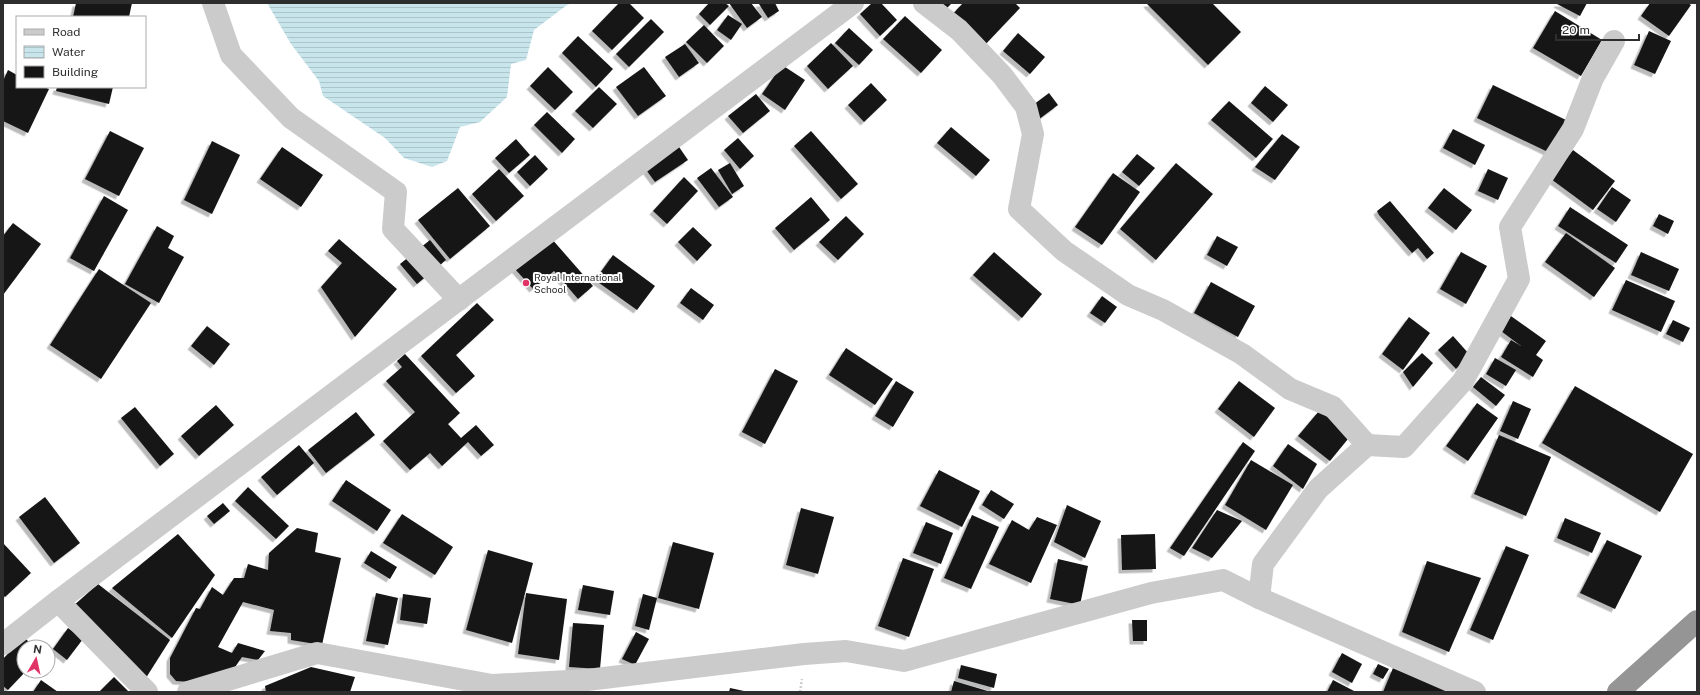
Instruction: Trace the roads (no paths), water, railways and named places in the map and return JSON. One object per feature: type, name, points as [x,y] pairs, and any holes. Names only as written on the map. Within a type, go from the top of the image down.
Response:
[{"type":"highway","points":[[1618,692],[1697,621]]},
{"type":"street","points":[[213,3],[231,55],[290,118],[396,192],[393,229],[459,300]]},
{"type":"street","points":[[3,644],[58,600],[854,3]]},
{"type":"street","points":[[924,3],[959,30],[1002,75],[1026,107],[1033,134],[1019,209],[1064,251],[1128,295],[1163,310],[1242,354],[1290,390],[1333,407],[1368,445],[1404,447],[1463,381],[1519,279],[1510,227],[1573,129],[1594,78],[1614,41]]},
{"type":"street","points":[[1259,598],[1263,564],[1318,489],[1368,445]]},
{"type":"street","points":[[188,692],[317,653],[492,685],[587,680],[804,654],[846,651],[904,661],[1151,593],[1223,580],[1259,598],[1475,692]]},
{"type":"street","points":[[58,600],[146,692]]},
{"type":"water","points":[[267,3],[573,3],[567,5],[534,30],[526,60],[511,64],[507,97],[480,122],[460,127],[447,161],[432,167],[404,158],[385,138],[323,96],[319,81],[291,44]]},
{"type":"place","name":"Royal International School","points":[[526,283]]}]
